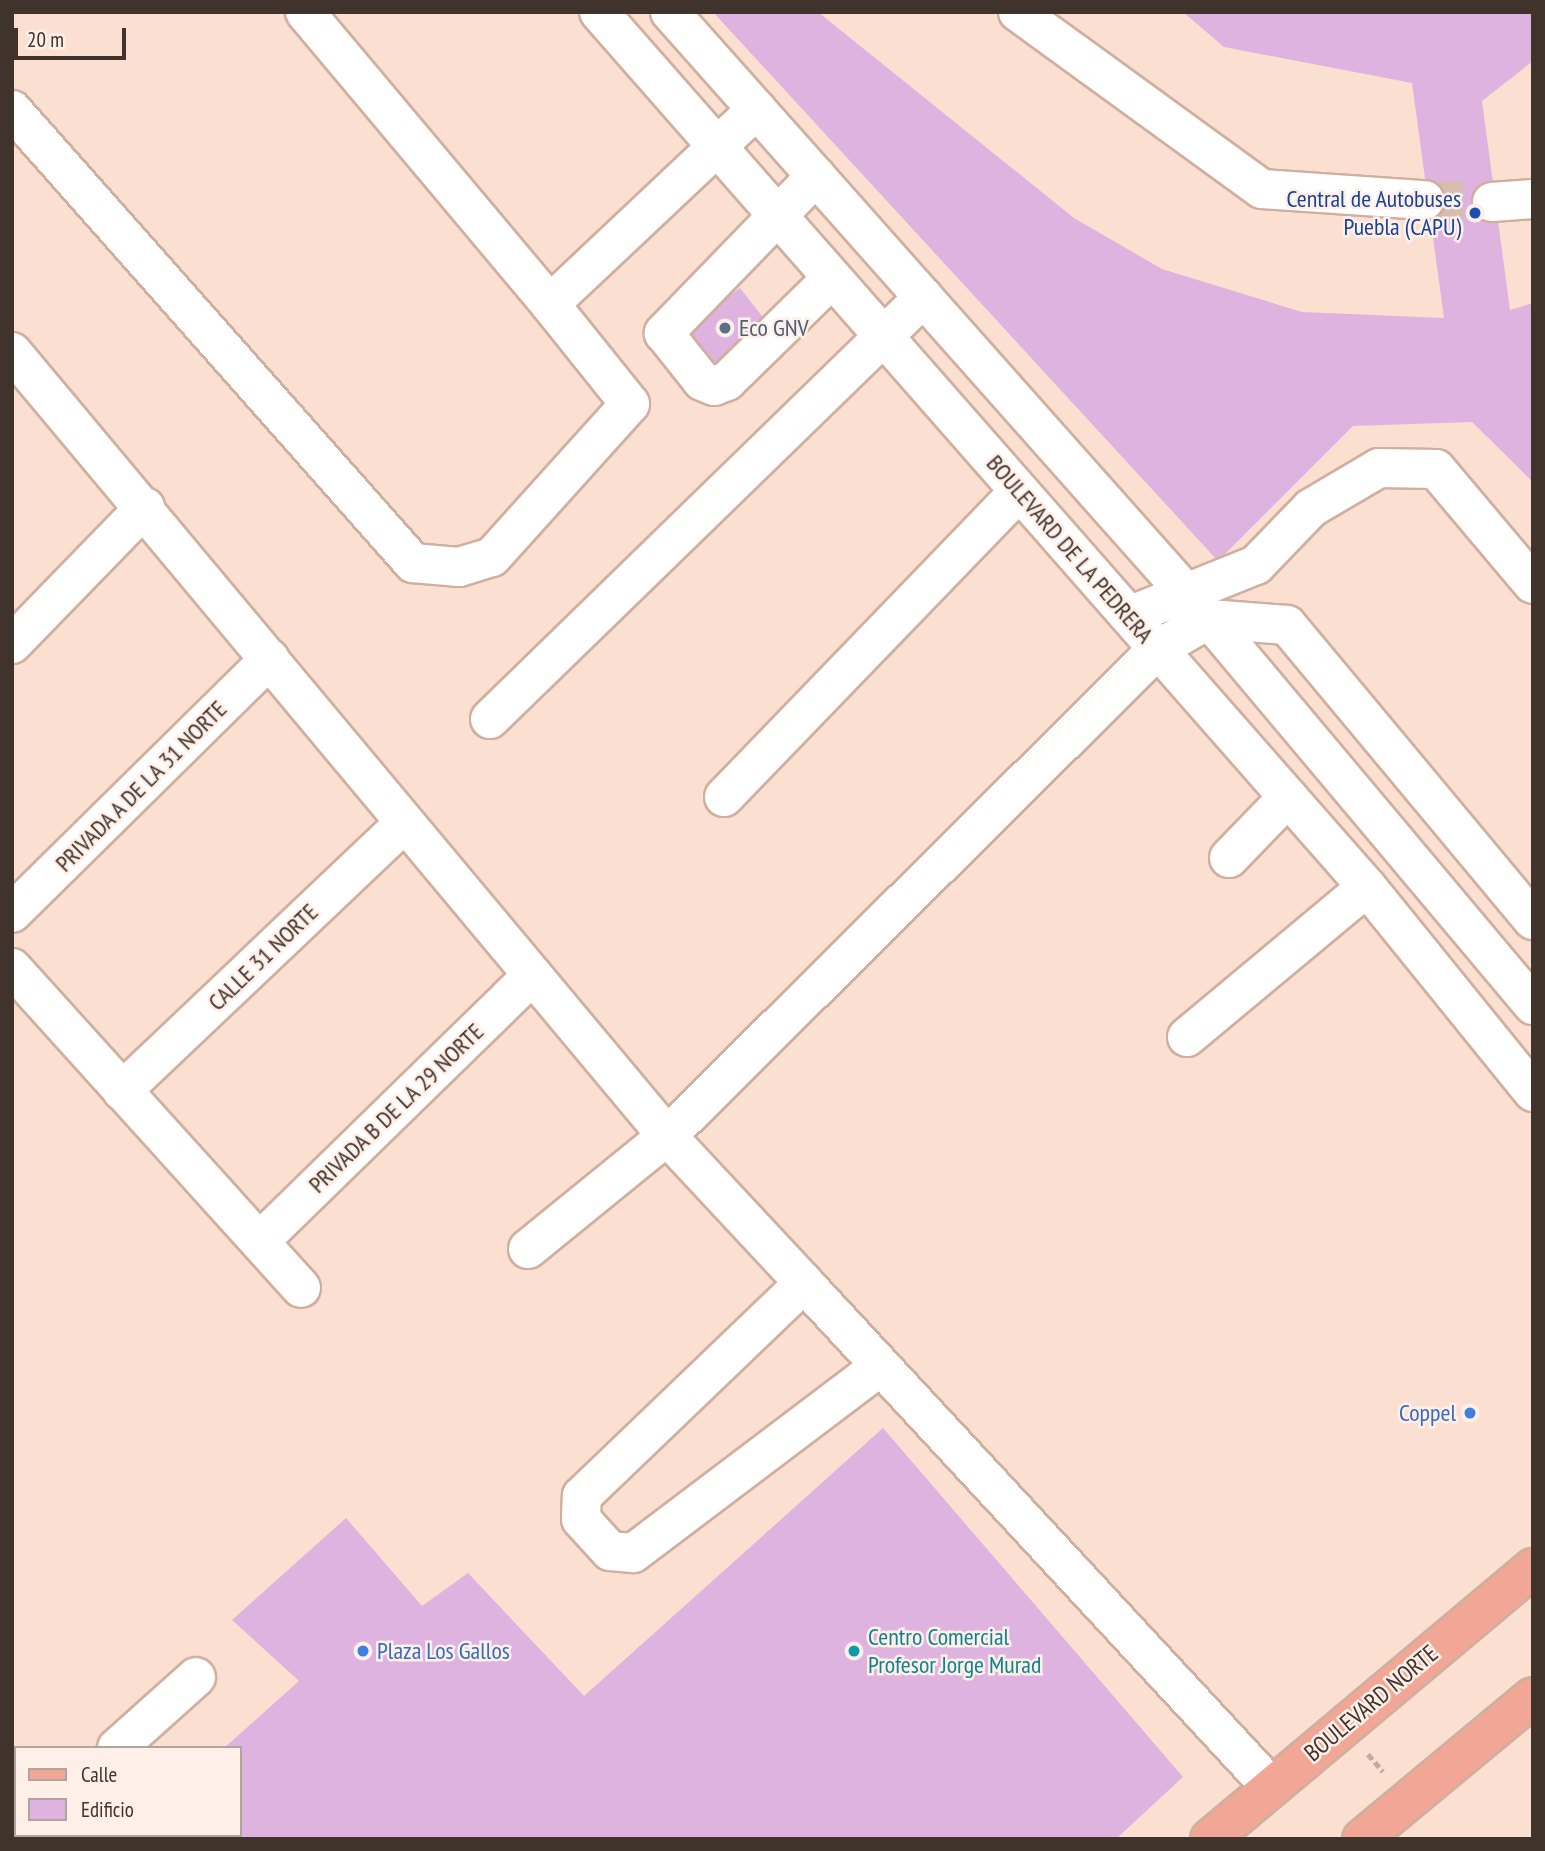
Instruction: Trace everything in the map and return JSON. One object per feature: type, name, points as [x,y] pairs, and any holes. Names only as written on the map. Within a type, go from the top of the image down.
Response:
[{"type":"main road","name":"BOULEVARD NORTE","points":[[1210,1839],[1533,1568]]},
{"type":"main road","points":[[1362,1839],[1533,1697]]},
{"type":"street","points":[[12,110],[413,563],[459,567],[492,557],[625,415],[627,393],[305,12]]},
{"type":"street","name":"BOULEVARD DE LA PEDRERA","points":[[599,12],[1367,887],[1533,1092]]},
{"type":"street","points":[[670,12],[1209,619],[1533,1005]]},
{"type":"street","points":[[1018,12],[1262,189],[1425,201]]},
{"type":"street","points":[[550,304],[713,144],[757,109]]},
{"type":"street","points":[[816,176],[669,321],[668,344],[702,381],[727,382],[832,278]]},
{"type":"street","points":[[1492,202],[1533,200]]},
{"type":"street","points":[[490,719],[923,297]]},
{"type":"street","points":[[17,367],[145,507],[403,824],[667,1136],[804,1283],[878,1368],[1270,1787]]},
{"type":"street","points":[[1129,616],[1183,590],[1256,565],[1311,508],[1378,468],[1436,469],[1533,584]]},
{"type":"street","points":[[724,797],[1019,491]]},
{"type":"street","points":[[12,644],[145,507]]},
{"type":"street","points":[[528,1249],[667,1136],[1158,649],[1209,619],[1287,625],[1533,920]]},
{"type":"street","name":"PRIVADA A DE LA 31 NORTE","points":[[12,913],[270,659]]},
{"type":"street","points":[[1229,858],[1288,797]]},
{"type":"street","name":"CALLE 31 NORTE","points":[[122,1091],[403,824]]},
{"type":"street","points":[[1187,1037],[1367,887]]},
{"type":"street","points":[[12,968],[301,1288]]},
{"type":"street","name":"PRIVADA B DE LA 29 NORTE","points":[[260,1241],[533,975]]},
{"type":"street","points":[[804,1283],[582,1496],[581,1519],[610,1551],[633,1553],[878,1368]]},
{"type":"street","points":[[119,1746],[195,1677]]},
{"type":"path","points":[[1345,1726],[1407,1801]]},
{"type":"building","points":[[713,12],[818,12],[1074,218],[1162,269],[1302,312],[1444,318],[1412,83],[1224,47],[1183,12],[1533,12],[1533,61],[1482,101],[1510,310],[1533,303],[1533,482],[1472,422],[1353,426],[1218,561]]},
{"type":"building","name":"Eco GNV","points":[[740,288],[769,325],[709,369],[681,331]]},
{"type":"building","name":"Centro Comercial Profesor Jorge Murad","points":[[883,1428],[1183,1777],[1116,1839],[120,1839],[242,1837],[242,1746],[226,1746],[299,1681],[232,1620],[346,1518],[422,1606],[468,1573],[584,1696]]},
{"type":"tunnel","points":[[1425,200],[1492,202]]},
{"type":"place","name":"Central de Autobuses Puebla (CAPU)","points":[[1475,213]]},
{"type":"place","name":"Eco GNV","points":[[725,328]]},
{"type":"place","name":"Coppel","points":[[1470,1413]]},
{"type":"place","name":"Plaza Los Gallos","points":[[363,1651]]},
{"type":"place","name":"Centro Comercial Profesor Jorge Murad","points":[[854,1651]]}]
